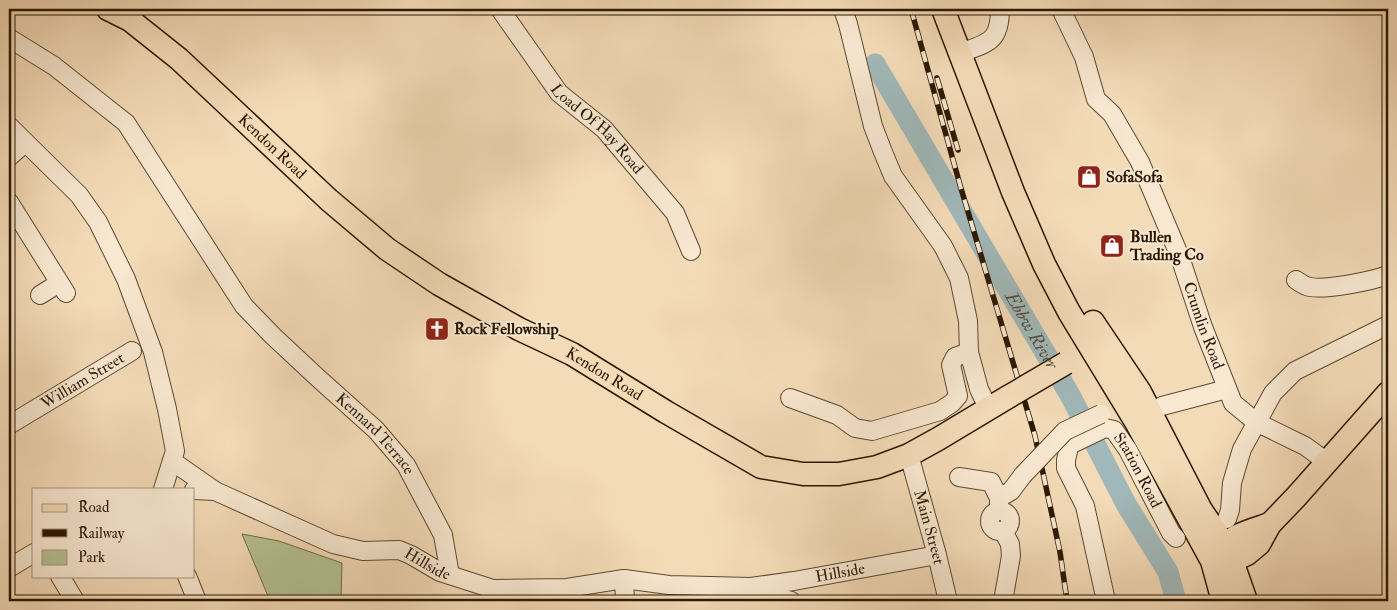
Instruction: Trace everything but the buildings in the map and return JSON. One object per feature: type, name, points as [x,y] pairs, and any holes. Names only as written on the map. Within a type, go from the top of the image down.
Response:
[{"type":"main road","name":"Kendon Road","points":[[108,9],[130,20],[180,59],[329,200],[387,249],[440,284],[519,329],[572,354],[666,412],[761,467],[803,474],[839,474],[877,467],[909,455],[938,439],[1098,343]]},
{"type":"main road","points":[[943,9],[1013,192],[1044,264],[1069,312],[1098,343],[1140,430],[1222,555],[1247,601]]},
{"type":"main road","points":[[1247,601],[1253,561],[1259,544],[1270,524],[1388,393]]},
{"type":"main road","points":[[1223,601],[1222,555],[1243,533],[1270,524]]},
{"type":"main road","points":[[1222,555],[1247,554],[1259,544]]},
{"type":"street","name":"Load Of Hay Road","points":[[500,9],[559,93],[604,130],[676,213],[691,251]]},
{"type":"street","points":[[843,9],[873,126],[882,152],[893,176],[943,246],[959,278],[968,321],[969,352],[979,389],[988,408]]},
{"type":"street","points":[[960,53],[987,43],[998,31],[1000,9]]},
{"type":"street","name":"Crumlin Road","points":[[1062,9],[1084,57],[1096,99],[1112,114],[1140,162],[1180,257],[1227,389],[1237,408],[1256,422],[1305,446],[1327,462]]},
{"type":"street","name":"Kennard Terrace","points":[[9,38],[54,66],[126,123],[244,306],[318,378],[376,430],[406,465],[443,535],[450,575]]},
{"type":"street","points":[[9,126],[79,195],[98,222],[126,278],[152,352],[165,399],[175,451],[163,488]]},
{"type":"street","points":[[9,157],[25,143]]},
{"type":"street","points":[[9,202],[62,288],[40,294]]},
{"type":"street","points":[[1296,280],[1302,284],[1316,287],[1365,282],[1388,275]]},
{"type":"street","points":[[1227,519],[1230,510],[1232,483],[1246,438],[1273,393],[1295,371],[1388,325]]},
{"type":"street","name":"William Street","points":[[9,425],[132,351]]},
{"type":"street","points":[[790,398],[837,415],[856,428],[872,431],[940,410],[952,403],[958,396],[951,365],[955,357],[969,352]]},
{"type":"street","points":[[1162,406],[1227,389]]},
{"type":"street","points":[[1004,601],[1011,556],[1010,544],[1003,531],[994,530],[990,525],[991,517],[1010,490],[1065,431],[1107,416]]},
{"type":"street","name":"Station Road","points":[[1106,601],[1085,506],[1066,468],[1066,460],[1070,447],[1107,416],[1111,428],[1122,440],[1171,534],[1176,538]]},
{"type":"street","name":"Main Street","points":[[909,455],[948,601]]},
{"type":"street","points":[[172,461],[215,491]]},
{"type":"street","points":[[960,477],[991,482],[999,505]]},
{"type":"street","name":"Hillside","points":[[195,490],[215,491],[333,544],[363,551],[399,550],[440,572],[493,589],[567,588],[624,579],[697,594],[794,581],[937,555]]},
{"type":"street","points":[[9,568],[32,554]]},
{"type":"street","points":[[61,578],[75,601]]},
{"type":"street","points":[[188,578],[197,601]]},
{"type":"street","points":[[624,579],[625,601]]},
{"type":"street","points":[[750,587],[791,601]]},
{"type":"green space","points":[[242,534],[279,541],[342,563],[341,601],[270,601]]},
{"type":"waterway","name":"Ebbw River","points":[[875,64],[1070,395],[1126,504],[1168,572],[1176,601]]},
{"type":"railway","points":[[911,9],[960,185],[1035,436],[1060,552],[1067,601]]},
{"type":"railway","points":[[937,78],[958,150]]},
{"type":"place","name":"SofaSofa","points":[[1089,177]]},
{"type":"place","name":"Bullen Trading Co","points":[[1112,246]]},
{"type":"place","name":"Rock Fellowship","points":[[437,329]]}]
